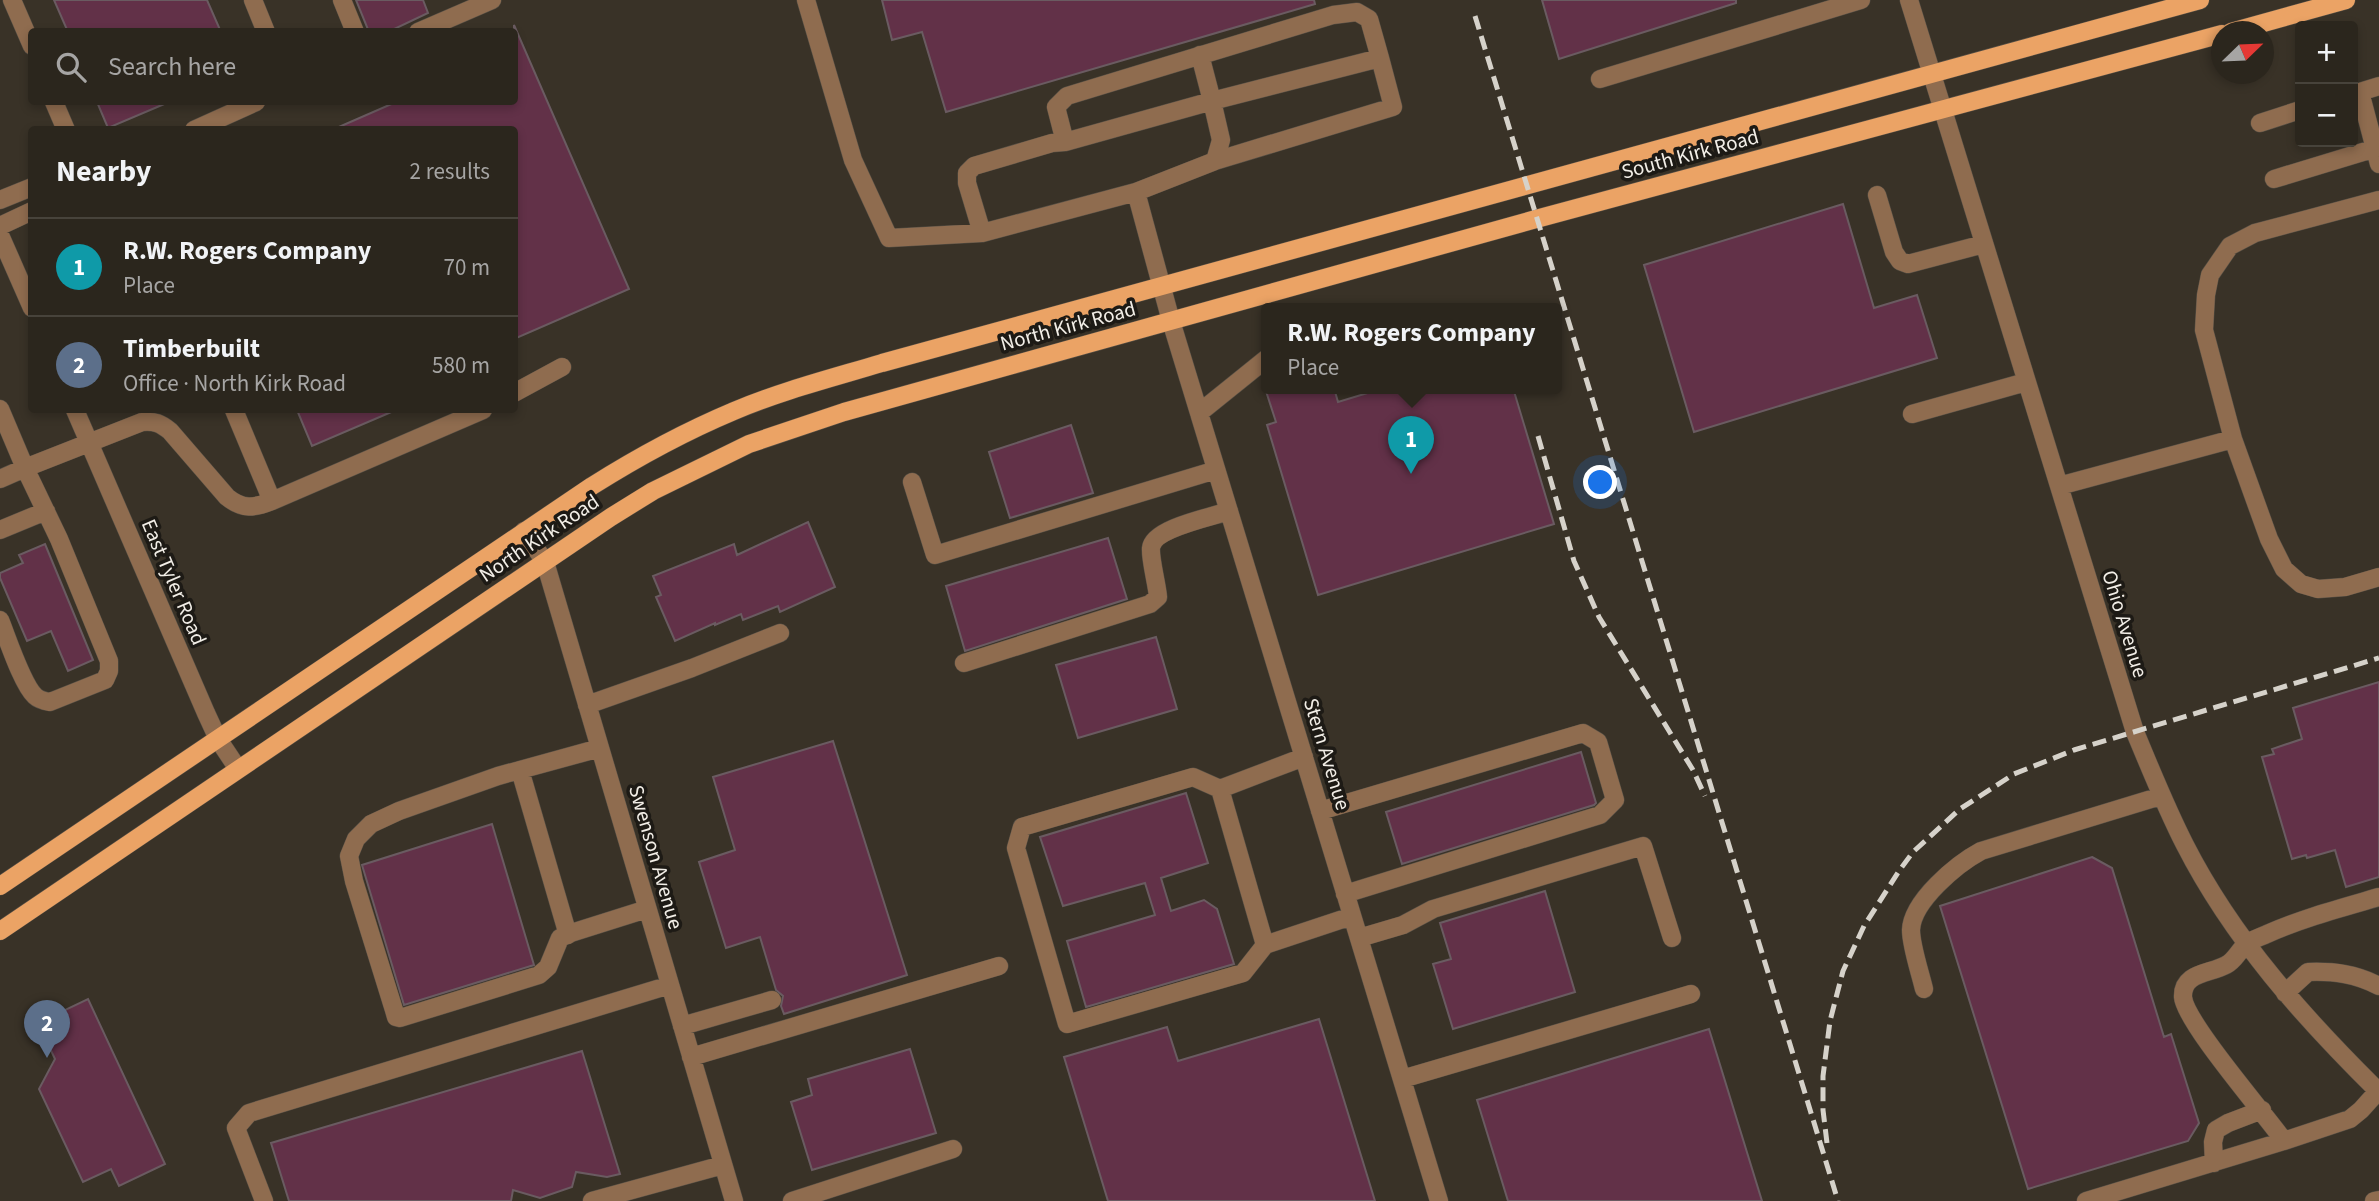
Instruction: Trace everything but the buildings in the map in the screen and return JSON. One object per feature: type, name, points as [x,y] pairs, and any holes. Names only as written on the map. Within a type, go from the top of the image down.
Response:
[{"type":"main road","name":"South Kirk Road","points":[[1161,286],[2200,0]]},
{"type":"main road","points":[[2271,21],[2346,0]]},
{"type":"main road","name":"South Kirk Road","points":[[1171,321],[1550,215],[2211,37]]},
{"type":"main road","name":"North Kirk Road","points":[[0,886],[524,531],[635,459],[683,433],[780,393],[1161,286]]},
{"type":"main road","name":"North Kirk Road","points":[[0,931],[653,491],[749,444],[877,402],[1171,321]]},
{"type":"street","points":[[12,0],[28,37]]},
{"type":"street","points":[[253,0],[264,28]]},
{"type":"street","points":[[342,0],[353,28]]},
{"type":"street","points":[[424,28],[460,6],[492,0]]},
{"type":"street","points":[[806,0],[853,160],[889,238],[982,233],[1136,192],[1215,161],[1393,107],[1369,19],[1357,12],[1333,15],[1067,96],[1056,107],[1065,142]]},
{"type":"street","points":[[1600,79],[1861,0]]},
{"type":"street","name":"Ohio Avenue","points":[[1909,0],[2135,732],[2161,796],[2185,846],[2247,943],[2317,1030],[2378,1091]]},
{"type":"street","points":[[1200,55],[1221,140],[1215,161]]},
{"type":"street","points":[[982,233],[967,183],[967,173],[974,166],[1052,143],[1065,142],[1380,58]]},
{"type":"street","points":[[2358,93],[2379,86]]},
{"type":"street","points":[[2274,179],[2377,153],[2358,96]]},
{"type":"street","points":[[55,105],[64,126]]},
{"type":"street","points":[[203,126],[249,105]]},
{"type":"street","points":[[2260,123],[2295,112]]},
{"type":"street","points":[[0,200],[28,189]]},
{"type":"street","name":"Stern Avenue","points":[[1136,192],[1171,321],[1439,1201]]},
{"type":"street","points":[[1877,195],[1894,253],[1900,261],[1908,264],[1984,244]]},
{"type":"street","points":[[2379,200],[2255,233],[2230,246],[2210,275],[2204,330],[2233,439],[2269,539],[2284,569],[2301,584],[2318,589],[2345,587],[2379,577]]},
{"type":"street","points":[[0,226],[28,213]]},
{"type":"street","points":[[0,235],[28,299]]},
{"type":"street","points":[[1199,414],[1261,363]]},
{"type":"street","points":[[518,391],[562,367]]},
{"type":"street","points":[[1912,414],[2026,382]]},
{"type":"street","points":[[0,409],[109,661],[109,671],[104,680],[50,702],[43,701],[33,695],[0,620]]},
{"type":"street","name":"East Tyler Road","points":[[76,413],[218,739],[238,769]]},
{"type":"street","points":[[235,413],[272,501]]},
{"type":"street","points":[[0,480],[142,422],[160,423],[183,444],[227,498],[237,505],[250,507],[272,501],[476,413]]},
{"type":"street","points":[[2059,486],[2233,439]]},
{"type":"street","points":[[912,482],[935,555],[1216,470]]},
{"type":"street","points":[[0,530],[46,511]]},
{"type":"street","points":[[964,663],[1150,604],[1158,597],[1151,546],[1157,536],[1229,511]]},
{"type":"street","name":"Swenson Avenue","points":[[524,531],[545,562],[734,1201]]},
{"type":"street","points":[[587,705],[780,633]]},
{"type":"street","points":[[1320,811],[1583,733],[1598,742],[1615,800],[1600,816],[1345,894]]},
{"type":"street","points":[[600,748],[520,770],[399,810],[371,824],[356,839],[349,856],[354,881],[396,1017],[400,1018],[539,975],[548,967],[560,938],[647,909]]},
{"type":"street","points":[[1304,757],[1220,789],[1193,777],[1022,827],[1016,848],[1068,1024],[1244,973],[1265,945],[1352,916]]},
{"type":"street","points":[[520,770],[568,934]]},
{"type":"street","points":[[1220,789],[1265,945]]},
{"type":"street","points":[[1924,989],[1911,930],[1917,912],[1941,880],[1965,859],[1981,851],[2161,796]]},
{"type":"street","points":[[1359,938],[1403,925],[1433,909],[1643,846],[1672,938]]},
{"type":"street","points":[[2284,1141],[2198,1030],[2183,998],[2184,988],[2189,980],[2224,967],[2236,959],[2247,943],[2290,924],[2379,897]]},
{"type":"street","points":[[691,1057],[999,966]]},
{"type":"street","points":[[2285,993],[2308,972],[2329,971],[2360,976],[2379,986]]},
{"type":"street","points":[[264,1201],[236,1128],[249,1112],[670,985]]},
{"type":"street","points":[[1402,1079],[1692,994]]},
{"type":"street","points":[[682,1026],[772,1000]]},
{"type":"street","points":[[2086,1201],[2350,1119],[2378,1091]]},
{"type":"street","points":[[2214,1163],[2213,1142],[2216,1130],[2262,1110]]},
{"type":"street","points":[[792,1201],[953,1149]]},
{"type":"street","points":[[592,1201],[723,1165]]},
{"type":"railway","points":[[1475,16],[1838,1201]]},
{"type":"railway","points":[[1538,436],[1574,561],[1599,617],[1693,770],[1705,796]]},
{"type":"railway","points":[[1827,1143],[1823,1076],[1830,1021],[1843,971],[1864,926],[1899,871],[1913,852],[1960,809],[2014,774],[2074,750],[2379,658]]},
{"type":"place","name":"R.W. Rogers Company","points":[[1411,474]]},
{"type":"place","name":"Timberbuilt","points":[[47,1058]]}]
